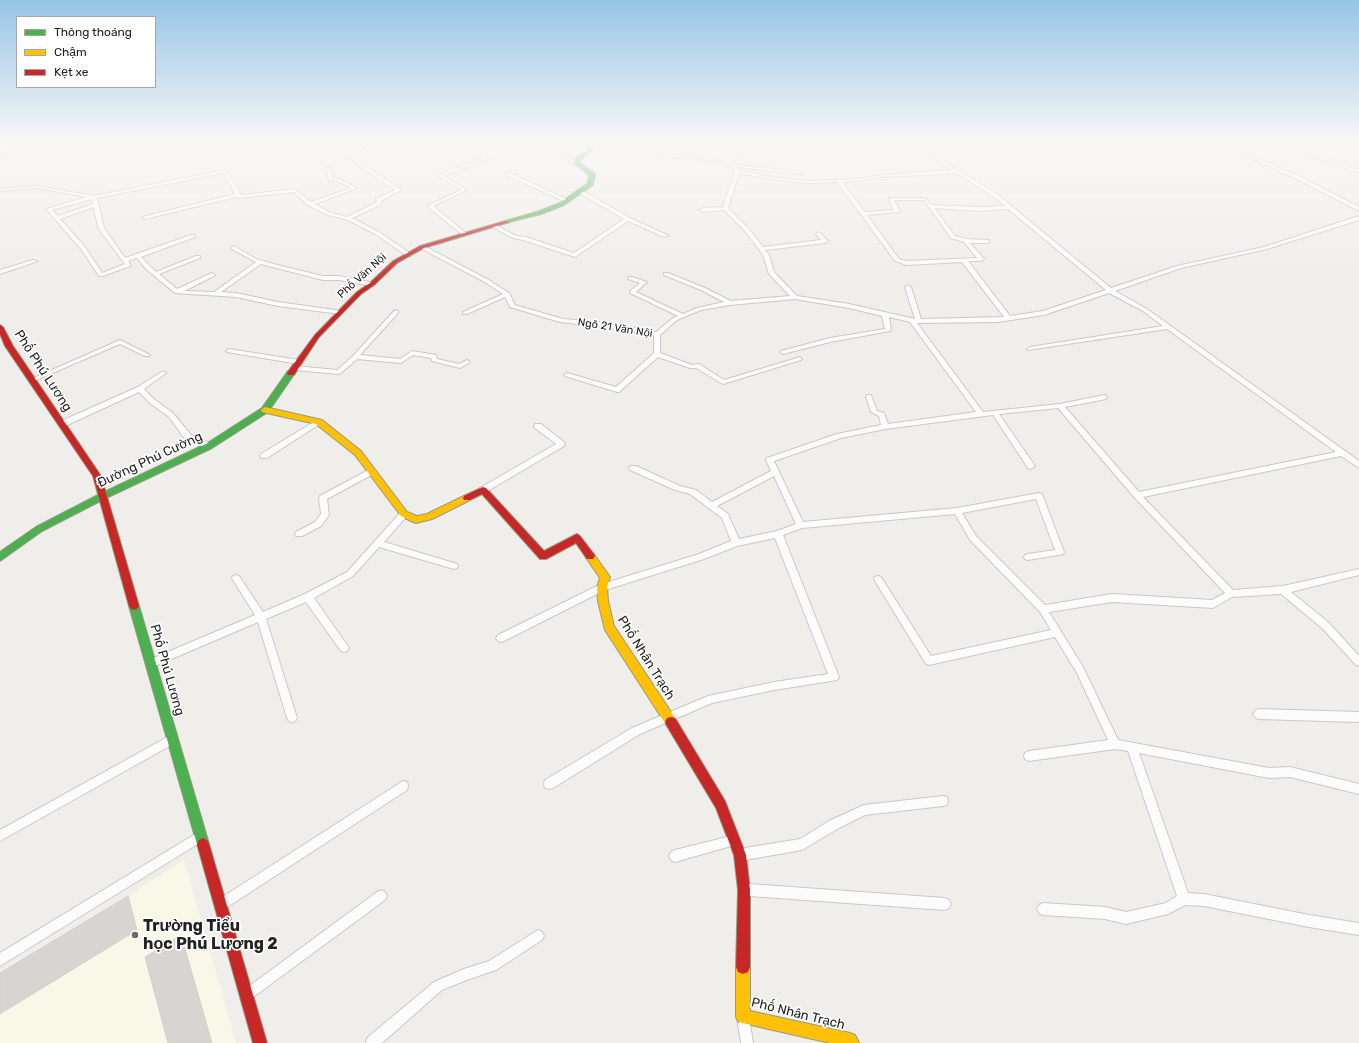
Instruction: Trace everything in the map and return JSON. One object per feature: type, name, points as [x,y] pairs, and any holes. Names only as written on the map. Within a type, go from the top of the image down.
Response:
[{"type":"street","name":"Phố Văn Nội","points":[[297,365],[317,336],[359,293],[372,284],[395,262],[422,247],[539,213],[568,201],[581,192]]},
{"type":"street","name":"Phố Phú Lương","points":[[0,327],[4,347],[32,380],[97,476],[260,1043]]},
{"type":"street","name":"Đường Phú Cường","points":[[0,557],[39,528],[209,446],[265,410],[297,365]]},
{"type":"street","points":[[265,410],[319,422],[358,453],[404,514],[416,520],[429,517],[483,490]]},
{"type":"street","name":"Phố Nhân Trạch","points":[[483,490],[543,556],[577,538],[605,577],[602,587],[603,601],[609,627],[668,718],[721,805],[740,855],[744,890],[743,1017],[850,1040],[852,1043]]},
{"type":"lane","points":[[64,192],[94,197]]},
{"type":"lane","points":[[94,197],[101,228],[128,265],[101,275],[83,248],[49,209],[94,197],[122,192]]},
{"type":"lane","points":[[145,217],[238,195],[239,197],[282,192]]},
{"type":"lane","points":[[297,192],[311,204],[327,213],[348,218],[377,233],[409,254]]},
{"type":"lane","points":[[311,204],[345,192]]},
{"type":"lane","points":[[348,218],[380,203],[378,200],[395,192]]},
{"type":"lane","points":[[461,192],[430,206],[464,234]]},
{"type":"lane","points":[[547,192],[568,201]]},
{"type":"lane","points":[[581,192],[628,218],[666,236]]},
{"type":"lane","points":[[725,208],[730,192]]},
{"type":"lane","points":[[847,192],[897,260],[907,263],[981,259],[966,241]]},
{"type":"lane","points":[[989,192],[1010,207],[1110,290],[1145,310],[1359,465]]},
{"type":"lane","points":[[1325,192],[1359,209]]},
{"type":"lane","points":[[863,214],[896,211],[891,199],[925,200],[953,237],[966,241],[987,241]]},
{"type":"lane","points":[[58,218],[96,206]]},
{"type":"lane","points":[[930,206],[954,206],[979,209],[1010,207]]},
{"type":"lane","points":[[703,210],[725,208]]},
{"type":"lane","points":[[725,208],[747,230],[766,255],[771,273],[795,297]]},
{"type":"lane","points":[[494,226],[515,237],[524,238],[575,255],[628,218]]},
{"type":"lane","points":[[657,334],[675,319],[699,309],[730,303],[795,297],[849,306],[915,322],[1008,318],[1044,313],[1179,267],[1265,248],[1359,218]]},
{"type":"lane","points":[[761,249],[825,241],[819,234]]},
{"type":"lane","points":[[124,260],[193,236]]},
{"type":"lane","name":"Ngõ 21 Văn Nội","points":[[422,247],[485,280],[507,294],[512,306],[562,321],[599,324],[657,334],[657,354],[692,367],[697,365],[723,382],[799,359]]},
{"type":"lane","points":[[234,248],[260,262],[323,278],[339,278],[372,284]]},
{"type":"lane","points":[[138,256],[148,268],[177,292],[236,295],[278,304],[340,312]]},
{"type":"lane","points":[[155,274],[198,257]]},
{"type":"lane","points":[[0,272],[35,260]]},
{"type":"lane","points":[[964,260],[1008,318]]},
{"type":"lane","points":[[215,294],[260,262]]},
{"type":"lane","points":[[666,274],[703,289],[730,303]]},
{"type":"lane","points":[[177,292],[212,275]]},
{"type":"lane","points":[[630,278],[644,282],[632,292],[684,316]]},
{"type":"lane","points":[[908,287],[915,322],[981,414]]},
{"type":"lane","points":[[465,313],[507,294]]},
{"type":"lane","points":[[229,351],[339,372],[355,357],[396,312]]},
{"type":"lane","points":[[783,352],[830,340],[888,330],[885,314]]},
{"type":"lane","points":[[1030,349],[1168,327]]},
{"type":"lane","points":[[32,380],[120,342],[147,355]]},
{"type":"lane","points":[[355,357],[401,361],[412,353],[434,356],[434,360],[460,366],[466,362]]},
{"type":"lane","points":[[567,375],[617,390],[657,354]]},
{"type":"lane","points":[[62,424],[140,389],[163,373]]},
{"type":"lane","points":[[140,389],[171,415],[188,437],[209,446]]},
{"type":"lane","points":[[869,396],[874,412],[882,415],[885,427]]},
{"type":"lane","points":[[801,525],[770,460],[840,436],[885,427],[994,412],[1060,406],[1104,397]]},
{"type":"lane","points":[[1060,406],[1137,494],[1231,594]]},
{"type":"lane","points":[[994,412],[1031,466]]},
{"type":"lane","points":[[264,456],[319,422]]},
{"type":"lane","points":[[483,490],[561,444],[538,426]]},
{"type":"lane","points":[[1137,494],[1342,453]]},
{"type":"lane","points":[[633,468],[678,488],[693,492],[725,516],[736,543]]},
{"type":"lane","points":[[299,534],[318,524],[324,515],[323,498],[372,471]]},
{"type":"lane","points":[[711,506],[775,472]]},
{"type":"lane","points":[[501,638],[602,587],[701,557],[736,543],[778,534],[801,525],[957,512],[1039,496],[1060,552],[1028,557]]},
{"type":"lane","points":[[957,512],[973,538],[1043,609],[1056,633],[1080,670],[1115,744]]},
{"type":"lane","points":[[152,663],[308,597],[350,574],[404,514]]},
{"type":"lane","points":[[549,784],[636,731],[711,699],[774,686],[834,677],[778,534]]},
{"type":"lane","points":[[377,543],[454,566]]},
{"type":"lane","points":[[1043,609],[1112,598],[1213,604],[1231,594],[1283,590],[1359,572]]},
{"type":"lane","points":[[236,578],[261,617],[292,718]]},
{"type":"lane","points":[[878,579],[929,661],[1056,633]]},
{"type":"lane","points":[[1283,590],[1325,626],[1359,662]]},
{"type":"lane","points":[[308,597],[344,648]]},
{"type":"lane","points":[[1258,714],[1359,717]]},
{"type":"lane","points":[[0,836],[173,738]]},
{"type":"lane","points":[[1029,756],[1115,744],[1269,773],[1290,772],[1359,789]]},
{"type":"lane","points":[[1132,747],[1184,899]]},
{"type":"lane","points":[[221,905],[404,786]]},
{"type":"lane","points":[[740,855],[802,844],[835,824],[864,810],[943,801]]},
{"type":"lane","points":[[0,960],[201,835]]},
{"type":"lane","points":[[675,856],[734,840]]},
{"type":"lane","points":[[744,890],[945,904]]},
{"type":"lane","points":[[247,995],[381,896]]},
{"type":"lane","points":[[1043,909],[1105,913],[1126,918],[1168,908],[1184,899],[1204,900],[1309,921],[1359,929]]},
{"type":"lane","points":[[372,1043],[438,986],[464,975],[492,966],[538,936]]},
{"type":"lane","points":[[743,1017],[747,1043]]},
{"type":"shaded area","name":"Trường Tiểu học Phú Lương 2","points":[[184,860],[236,1043],[0,1043],[0,973],[128,896]]},
{"type":"building","points":[[128,896],[137,930],[0,1014],[0,973]]},
{"type":"building","points":[[181,935],[212,1043],[168,1043],[145,957]]},
{"type":"traffic: fast","points":[[507,222],[539,213],[562,204],[580,192]]},
{"type":"traffic: fast","points":[[0,557],[39,529],[103,496],[209,446],[265,410],[291,373]]},
{"type":"traffic: fast","points":[[134,606],[203,844]]},
{"type":"traffic: slow","points":[[265,410],[319,422],[358,453],[404,514],[416,520],[429,517],[467,498]]},
{"type":"traffic: slow","points":[[590,556],[605,577],[602,587],[603,601],[609,627],[671,722]]},
{"type":"traffic: slow","points":[[743,967],[743,1017],[850,1040],[852,1043]]},
{"type":"traffic: jam","points":[[291,373],[317,336],[359,293],[372,284],[395,262],[422,247],[507,222]]},
{"type":"traffic: jam","points":[[0,327],[9,346],[97,476],[134,606]]},
{"type":"traffic: jam","points":[[467,498],[483,490],[543,556],[577,538],[590,556]]},
{"type":"traffic: jam","points":[[671,722],[721,805],[740,855],[744,890],[743,967]]},
{"type":"traffic: jam","points":[[203,844],[260,1043]]},
{"type":"place","name":"Trường Tiểu học Phú Lương 2","points":[[135,935]]}]
